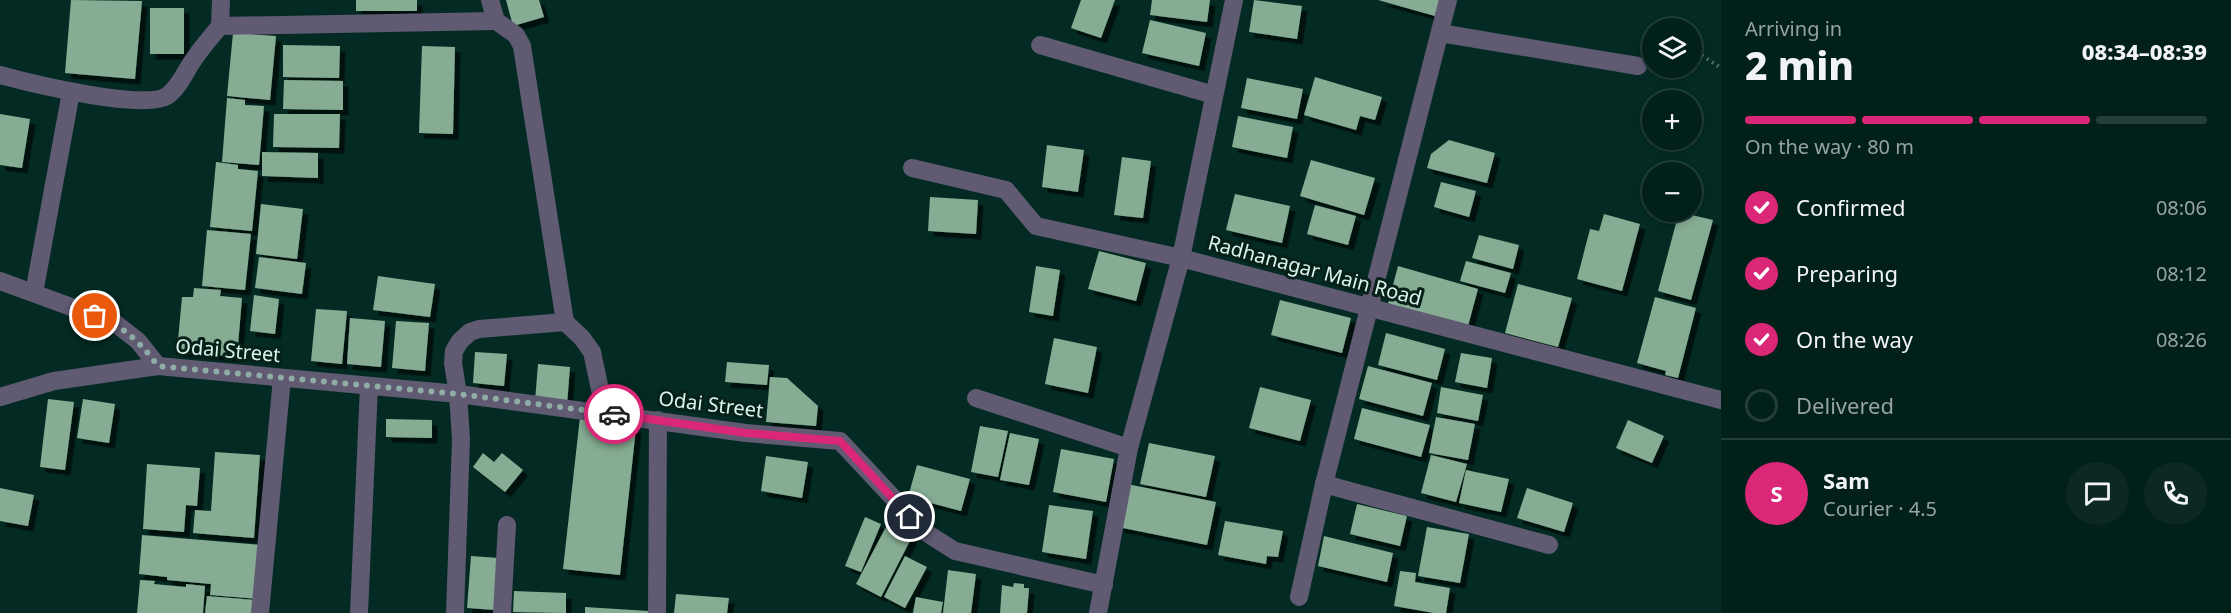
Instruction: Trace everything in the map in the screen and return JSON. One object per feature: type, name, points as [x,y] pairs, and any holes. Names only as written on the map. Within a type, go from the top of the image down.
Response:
[{"type":"street","points":[[0,75],[46,88],[71,92],[155,100],[167,96],[220,26],[221,0]]},
{"type":"street","points":[[490,0],[496,21]]},
{"type":"street","points":[[912,168],[1006,190],[1036,226],[1181,258],[1234,0]]},
{"type":"street","points":[[1299,597],[1324,484],[1371,308],[1448,0]]},
{"type":"street","points":[[220,26],[496,21],[516,35],[522,46],[565,322],[582,338],[592,352],[602,399],[608,413]]},
{"type":"street","points":[[1440,33],[1638,66]]},
{"type":"street","points":[[1040,45],[1215,95]]},
{"type":"street","points":[[34,293],[71,92]]},
{"type":"street","name":"Radhanagar Main Road","points":[[1098,613],[1129,448],[1181,258],[1721,400]]},
{"type":"street","points":[[0,281],[115,323],[138,341],[158,366]]},
{"type":"street","points":[[455,613],[461,439],[453,363],[454,351],[460,341],[470,332],[479,329],[565,322]]},
{"type":"street","name":"Odai Street","points":[[0,396],[54,381],[158,366],[458,394],[746,433],[840,441],[925,532],[955,551],[1104,585]]},
{"type":"street","points":[[260,613],[282,378]]},
{"type":"street","points":[[359,613],[369,386]]},
{"type":"street","points":[[976,398],[1129,448]]},
{"type":"street","points":[[657,613],[658,420]]},
{"type":"street","points":[[1324,484],[1549,545]]},
{"type":"street","points":[[502,613],[507,525]]},
{"type":"path","points":[[1702,56],[1721,68]]},
{"type":"building","points":[[71,0],[142,1],[135,79],[65,73]]},
{"type":"building","points":[[356,0],[417,0],[417,11],[356,11]]},
{"type":"building","points":[[506,0],[539,0],[544,17],[513,26]]},
{"type":"building","points":[[1081,0],[1115,0],[1101,38],[1071,28]]},
{"type":"building","points":[[1152,0],[1210,0],[1207,22],[1150,15]]},
{"type":"building","points":[[1254,0],[1302,6],[1297,39],[1249,32]]},
{"type":"building","points":[[1378,0],[1440,0],[1435,16]]},
{"type":"building","points":[[150,8],[184,8],[184,54],[150,54]]},
{"type":"building","points":[[1150,20],[1206,33],[1199,66],[1142,53]]},
{"type":"building","points":[[233,33],[276,36],[270,100],[227,96]]},
{"type":"building","points":[[283,45],[340,46],[339,78],[283,77]]},
{"type":"building","points":[[422,46],[455,47],[453,134],[419,133]]},
{"type":"building","points":[[1315,77],[1382,97],[1375,120],[1360,116],[1356,130],[1304,115]]},
{"type":"building","points":[[1247,78],[1303,89],[1297,119],[1241,108]]},
{"type":"building","points":[[284,80],[343,81],[343,110],[283,109]]},
{"type":"building","points":[[227,98],[245,100],[245,105],[264,106],[259,165],[222,162]]},
{"type":"building","points":[[0,114],[30,119],[22,168],[0,165]]},
{"type":"building","points":[[274,114],[340,114],[339,148],[273,147]]},
{"type":"building","points":[[1238,116],[1293,127],[1287,158],[1232,147]]},
{"type":"building","points":[[1449,140],[1495,153],[1487,183],[1427,168],[1431,154]]},
{"type":"building","points":[[1047,145],[1084,150],[1078,192],[1042,187]]},
{"type":"building","points":[[262,152],[318,153],[318,178],[262,176]]},
{"type":"building","points":[[1122,157],[1151,161],[1143,218],[1114,215]]},
{"type":"building","points":[[1311,160],[1375,178],[1364,215],[1300,196]]},
{"type":"building","points":[[216,162],[238,165],[238,169],[258,171],[252,231],[210,227]]},
{"type":"building","points":[[1441,182],[1476,191],[1469,217],[1434,207]]},
{"type":"building","points":[[1235,194],[1290,206],[1282,243],[1226,230]]},
{"type":"building","points":[[930,197],[978,200],[976,234],[928,231]]},
{"type":"building","points":[[261,204],[303,209],[297,259],[256,254]]},
{"type":"building","points":[[1315,205],[1356,216],[1348,245],[1307,234]]},
{"type":"building","points":[[1604,214],[1640,224],[1622,291],[1577,279],[1590,229],[1599,231]]},
{"type":"building","points":[[1702,217],[1713,220],[1691,300],[1658,291],[1676,222],[1702,222]]},
{"type":"building","points":[[207,230],[251,234],[245,290],[202,286]]},
{"type":"building","points":[[1479,235],[1519,245],[1513,269],[1472,258]]},
{"type":"building","points":[[1099,251],[1146,263],[1136,301],[1088,289]]},
{"type":"building","points":[[259,257],[306,263],[302,294],[255,288]]},
{"type":"building","points":[[1466,261],[1511,273],[1505,293],[1460,281]]},
{"type":"building","points":[[1036,266],[1060,270],[1053,316],[1029,312]]},
{"type":"building","points":[[1398,266],[1478,289],[1468,326],[1388,304]]},
{"type":"building","points":[[378,276],[435,284],[430,317],[373,310]]},
{"type":"building","points":[[1518,284],[1572,298],[1558,347],[1505,333]]},
{"type":"building","points":[[194,288],[221,290],[220,296],[242,298],[237,357],[177,351],[182,297],[193,297]]},
{"type":"building","points":[[254,295],[279,299],[275,334],[250,331]]},
{"type":"building","points":[[1655,297],[1696,308],[1678,378],[1665,375],[1666,371],[1637,363]]},
{"type":"building","points":[[1280,300],[1351,318],[1342,353],[1271,335]]},
{"type":"building","points":[[316,309],[347,311],[342,364],[311,361]]},
{"type":"building","points":[[350,318],[385,321],[381,367],[347,364]]},
{"type":"building","points":[[396,321],[429,323],[425,371],[392,368]]},
{"type":"building","points":[[1386,333],[1445,349],[1437,380],[1378,365]]},
{"type":"building","points":[[1054,338],[1097,347],[1088,393],[1045,384]]},
{"type":"building","points":[[475,352],[507,354],[504,386],[473,383]]},
{"type":"building","points":[[1461,353],[1492,358],[1487,388],[1455,382]]},
{"type":"building","points":[[727,362],[769,365],[767,385],[725,382]]},
{"type":"building","points":[[538,364],[570,367],[567,404],[535,401]]},
{"type":"building","points":[[1368,366],[1432,383],[1423,416],[1359,399]]},
{"type":"building","points":[[770,377],[787,378],[818,406],[816,426],[766,422]]},
{"type":"building","points":[[1260,387],[1311,400],[1300,441],[1249,428]]},
{"type":"building","points":[[1441,387],[1483,395],[1478,421],[1437,413]]},
{"type":"building","points":[[48,399],[74,402],[65,470],[40,467]]},
{"type":"building","points":[[83,399],[115,404],[109,443],[77,438]]},
{"type":"building","points":[[1362,408],[1430,425],[1421,457],[1354,439]]},
{"type":"building","points":[[580,417],[601,419],[600,424],[636,428],[620,575],[563,569]]},
{"type":"building","points":[[1436,417],[1475,424],[1468,460],[1429,453]]},
{"type":"building","points":[[386,419],[432,420],[432,438],[386,437]]},
{"type":"building","points":[[1628,420],[1664,436],[1652,463],[1616,448]]},
{"type":"building","points":[[980,426],[1008,431],[998,477],[971,472]]},
{"type":"building","points":[[1010,433],[1039,439],[1029,485],[1000,480]]},
{"type":"building","points":[[1149,443],[1215,456],[1206,497],[1140,484]]},
{"type":"building","points":[[1061,449],[1114,459],[1106,502],[1053,492]]},
{"type":"building","points":[[215,452],[260,455],[254,538],[193,533],[195,510],[211,511]]},
{"type":"building","points":[[483,453],[494,462],[502,453],[523,470],[505,492],[473,467]]},
{"type":"building","points":[[1431,455],[1467,464],[1456,502],[1421,493]]},
{"type":"building","points":[[766,456],[808,462],[802,498],[761,491]]},
{"type":"building","points":[[147,464],[200,468],[197,506],[186,505],[184,532],[143,529]]},
{"type":"building","points":[[917,465],[970,479],[961,511],[908,497]]},
{"type":"building","points":[[1466,470],[1509,479],[1501,512],[1459,503]]},
{"type":"building","points":[[1127,484],[1216,502],[1207,545],[1118,527]]},
{"type":"building","points":[[0,488],[34,495],[28,526],[0,521]]},
{"type":"building","points":[[1527,488],[1573,503],[1564,532],[1517,518]]},
{"type":"building","points":[[1357,504],[1407,516],[1400,546],[1350,534]]},
{"type":"building","points":[[1049,505],[1093,511],[1086,559],[1042,552]]},
{"type":"building","points":[[865,517],[881,524],[861,572],[845,566]]},
{"type":"building","points":[[1225,521],[1283,531],[1278,557],[1267,556],[1266,564],[1218,555]]},
{"type":"building","points":[[887,525],[912,537],[881,597],[856,584]]},
{"type":"building","points":[[1427,527],[1469,534],[1460,583],[1418,576]]},
{"type":"building","points":[[142,535],[263,545],[258,599],[210,595],[211,584],[167,580],[167,577],[139,574]]},
{"type":"building","points":[[1324,536],[1393,553],[1387,582],[1318,566]]},
{"type":"building","points":[[471,556],[499,558],[495,610],[467,608]]},
{"type":"building","points":[[905,556],[927,567],[905,608],[884,597]]},
{"type":"building","points":[[948,570],[976,574],[971,613],[943,613]]},
{"type":"building","points":[[1400,571],[1416,573],[1415,582],[1450,588],[1446,613],[1394,606]]},
{"type":"building","points":[[140,580],[155,581],[154,584],[186,587],[186,584],[205,586],[203,613],[137,613]]},
{"type":"building","points":[[1014,583],[1024,584],[1024,588],[1029,588],[1027,613],[1000,613],[1002,585],[1013,587]]},
{"type":"building","points":[[514,591],[566,593],[566,613],[513,612]]},
{"type":"building","points":[[676,594],[729,598],[727,613],[674,613]]},
{"type":"building","points":[[207,596],[255,600],[254,613],[205,613]]},
{"type":"building","points":[[916,597],[943,602],[941,613],[913,613]]},
{"type":"building","points":[[585,607],[649,611],[649,613],[585,613]]},
{"type":"way so far","points":[[95,316],[115,323],[138,341],[158,366],[458,394],[614,414]]},
{"type":"route","points":[[614,414],[746,433],[840,441],[910,517]]}]
